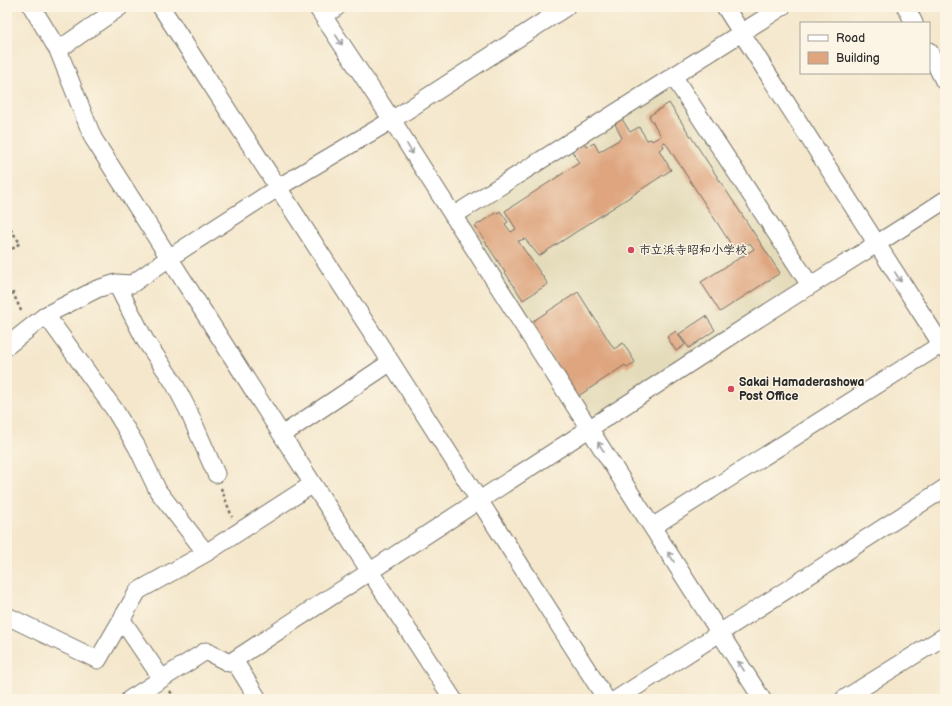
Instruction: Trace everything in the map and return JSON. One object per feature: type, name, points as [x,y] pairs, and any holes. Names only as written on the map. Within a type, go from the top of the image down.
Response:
[{"type":"street","points":[[32,7],[58,50],[93,138],[313,484],[453,699]]},
{"type":"street","points":[[58,50],[120,7]]},
{"type":"street","points":[[161,7],[279,187],[606,699]]},
{"type":"street","points":[[7,346],[46,315],[98,289],[116,283],[132,284],[169,258],[279,187],[392,120],[566,7]]},
{"type":"street","points":[[652,527],[944,345],[877,244],[725,7]]},
{"type":"street","points":[[453,216],[782,7]]},
{"type":"street","points":[[906,7],[914,22]]},
{"type":"street","points":[[326,10],[392,120],[762,699]]},
{"type":"street","points":[[930,53],[944,80]]},
{"type":"street","points":[[673,76],[810,285]]},
{"type":"street","points":[[130,699],[206,651],[229,663],[234,660],[370,570],[480,500],[588,427],[945,200]]},
{"type":"street","points":[[116,283],[145,340],[174,383],[188,410],[216,474]]},
{"type":"street","points":[[46,315],[114,409],[138,447],[158,491],[206,553]]},
{"type":"street","points":[[282,435],[391,362]]},
{"type":"street","points":[[7,616],[98,660],[138,591],[206,553],[313,484]]},
{"type":"street","points":[[617,699],[945,488]]},
{"type":"street","points":[[122,620],[162,679]]},
{"type":"street","points":[[844,699],[945,636]]},
{"type":"street","points":[[234,660],[258,699]]},
{"type":"path","points":[[7,224],[20,243],[7,253]]},
{"type":"path","points":[[7,297],[13,293],[30,328]]},
{"type":"path","points":[[216,474],[238,532]]},
{"type":"shaded area","name":"市立浜寺昭和小学校","points":[[673,76],[810,285],[589,427],[453,216]]},
{"type":"building","points":[[669,103],[780,273],[720,312],[701,282],[754,249],[750,243],[736,252],[665,142],[662,143],[664,147],[659,150],[671,170],[539,256],[525,239],[518,241],[548,284],[523,300],[475,226],[500,211],[508,222],[505,224],[511,232],[516,229],[505,211],[579,163],[572,151],[584,143],[587,147],[594,143],[599,152],[622,138],[615,124],[622,119],[630,132],[639,127],[647,140],[651,139],[652,141],[661,136],[649,116]]},
{"type":"building","points":[[578,292],[614,349],[623,343],[635,362],[627,368],[625,365],[577,397],[530,323]]},
{"type":"building","points":[[706,316],[715,330],[689,348],[679,334]]},
{"type":"building","points":[[676,331],[685,345],[676,351],[667,337]]},
{"type":"place","name":"市立浜寺昭和小学校","points":[[631,250]]},
{"type":"place","name":"Sakai Hamaderashowa Post Office","points":[[731,389]]}]
